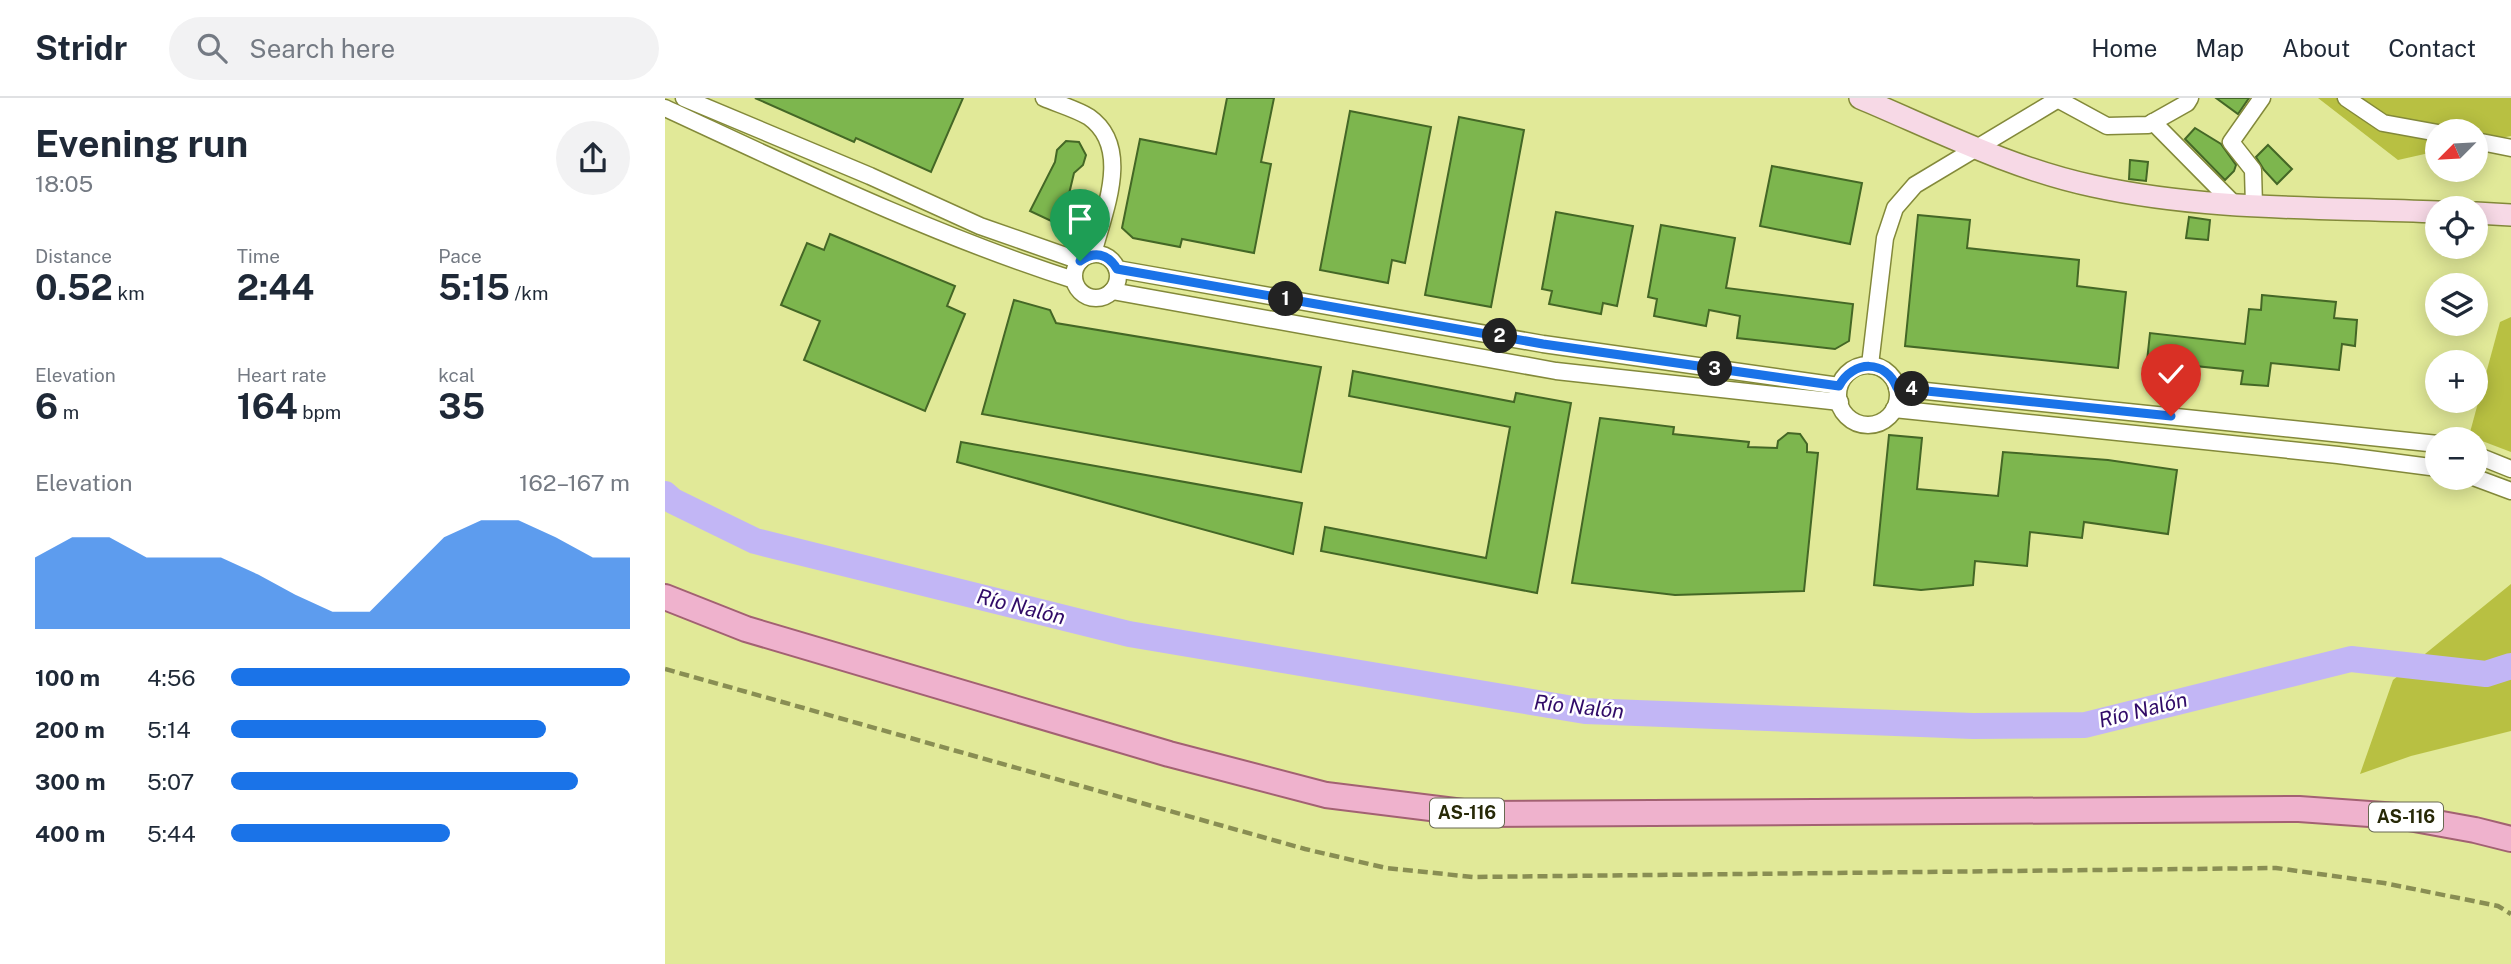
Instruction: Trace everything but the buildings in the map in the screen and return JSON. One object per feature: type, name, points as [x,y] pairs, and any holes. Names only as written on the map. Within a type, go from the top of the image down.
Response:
[{"type":"main road","name":"AS-116","points":[[665,597],[746,629],[1169,754],[1326,795],[1466,813],[2299,808],[2398,816],[2511,839]]},
{"type":"main road","name":"AS-116","points":[[2299,808],[2343,800],[2424,808],[2491,818],[2511,824]]},
{"type":"street","points":[[684,98],[870,176],[980,226],[1086,257],[1107,257],[1117,269],[1543,344],[1839,386]]},
{"type":"street","points":[[1044,98],[1089,118],[1104,134],[1113,155],[1112,179],[1086,257],[1074,272],[1074,280],[1082,293],[1090,297],[1105,296],[1116,284],[1117,269]]},
{"type":"street","points":[[1860,98],[2017,164],[2092,186],[2194,203],[2425,212]]},
{"type":"street","points":[[1870,365],[1885,237],[1895,208],[1915,185],[2060,99],[2107,126],[2148,125],[2187,103],[2190,98]]},
{"type":"street","points":[[2245,206],[2253,170],[2231,142],[2262,98]]},
{"type":"street","points":[[2346,98],[2383,123],[2425,131]]},
{"type":"street","points":[[665,108],[834,185],[989,250],[1074,280]]},
{"type":"street","points":[[2153,122],[2245,206]]},
{"type":"street","points":[[2489,144],[2511,148]]},
{"type":"street","points":[[2488,214],[2511,215]]},
{"type":"street","points":[[1112,291],[1556,371],[1840,402]]},
{"type":"street","points":[[1870,365],[1889,373],[1897,388],[1894,409],[1884,421],[1868,425],[1857,424],[1845,415],[1840,402],[1839,386],[1844,376],[1852,369],[1870,365]]},
{"type":"street","points":[[1897,388],[2425,443]]},
{"type":"street","points":[[1894,409],[2425,466]]},
{"type":"street","points":[[2488,460],[2511,469]]},
{"type":"street","points":[[2488,482],[2511,491]]},
{"type":"green space","points":[[2318,98],[2511,98],[2511,136],[2489,140],[2489,119],[2425,119],[2425,154],[2398,160]]},
{"type":"green space","points":[[2511,317],[2511,452],[2488,443],[2488,427],[2471,427],[2475,413],[2488,413],[2488,366],[2500,322]]},
{"type":"green space","points":[[2511,584],[2511,731],[2411,756],[2360,774],[2393,680]]},
{"type":"waterway","name":"Río Nalón","points":[[665,494],[673,501],[755,541],[1129,634],[1585,711],[1973,726],[2085,725],[2351,659],[2486,674],[2511,666]]},
{"type":"railway","points":[[665,669],[1305,849],[1386,868],[1473,877],[2276,868],[2384,883],[2498,906],[2511,914]]},
{"type":"route","points":[[1080,261],[1086,256],[1100,254],[1113,262],[1117,269],[1543,344],[1839,386],[1844,376],[1852,369],[1870,365],[1889,373],[1897,388],[2171,416]]}]
